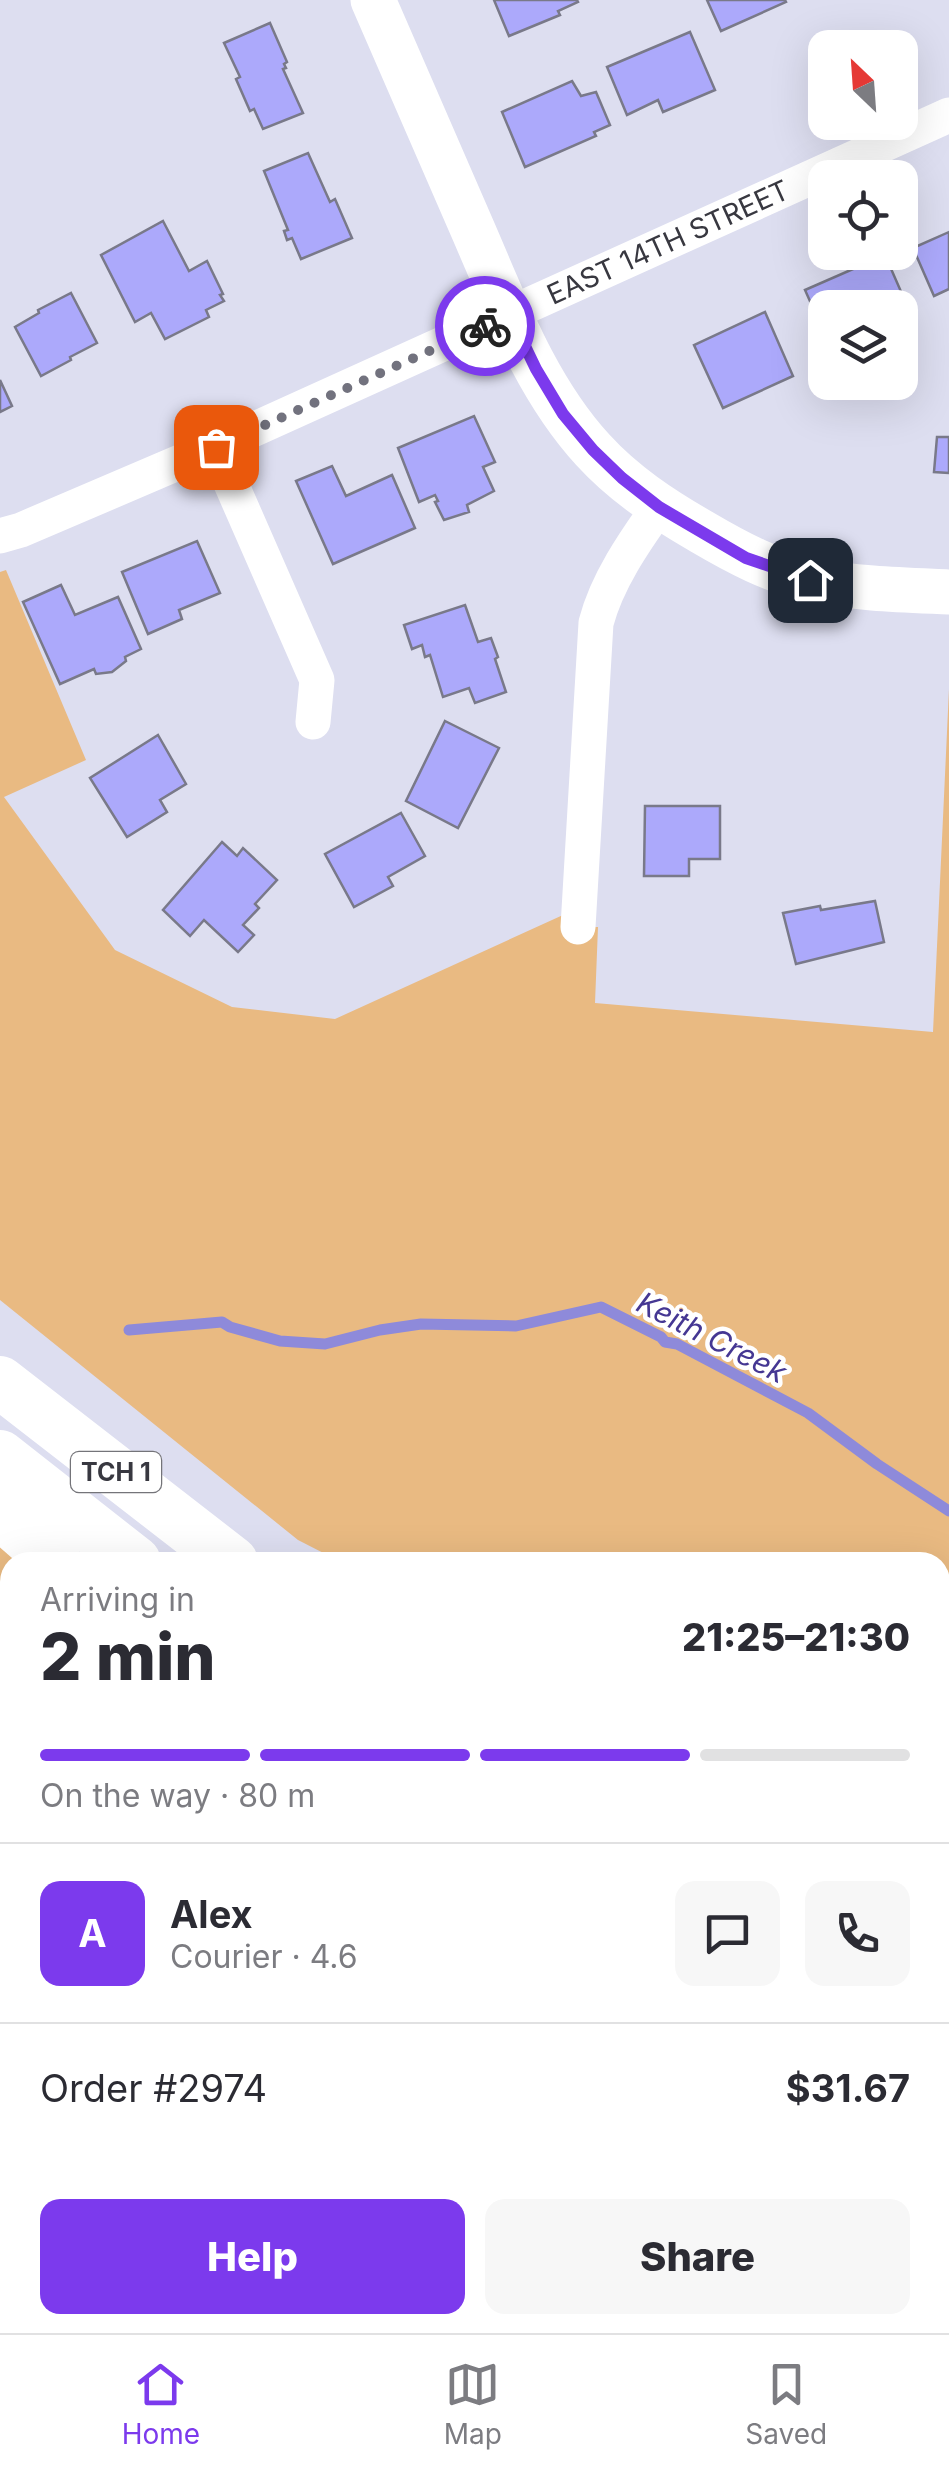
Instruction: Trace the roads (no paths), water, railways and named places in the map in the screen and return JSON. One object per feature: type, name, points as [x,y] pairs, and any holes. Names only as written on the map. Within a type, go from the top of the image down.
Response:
[{"type":"highway","name":"TCH 1","points":[[0,1382],[219,1552]]},
{"type":"highway","name":"TCH 1","points":[[0,1456],[121,1552]]},
{"type":"highway","points":[[0,1513],[45,1552]]},
{"type":"main road","points":[[373,0],[536,369],[563,414],[593,450],[659,507],[746,558],[810,580],[949,592]]},
{"type":"street","name":"EAST 14TH STREET","points":[[0,536],[216,447],[949,115]]},
{"type":"street","points":[[216,447],[317,680],[312,722]]},
{"type":"street","points":[[578,927],[596,623],[611,584],[659,507]]},
{"type":"waterway","name":"Keith Creek","points":[[129,1330],[222,1322],[280,1341],[325,1344],[421,1324],[516,1326],[601,1307],[808,1413],[949,1511]]}]
